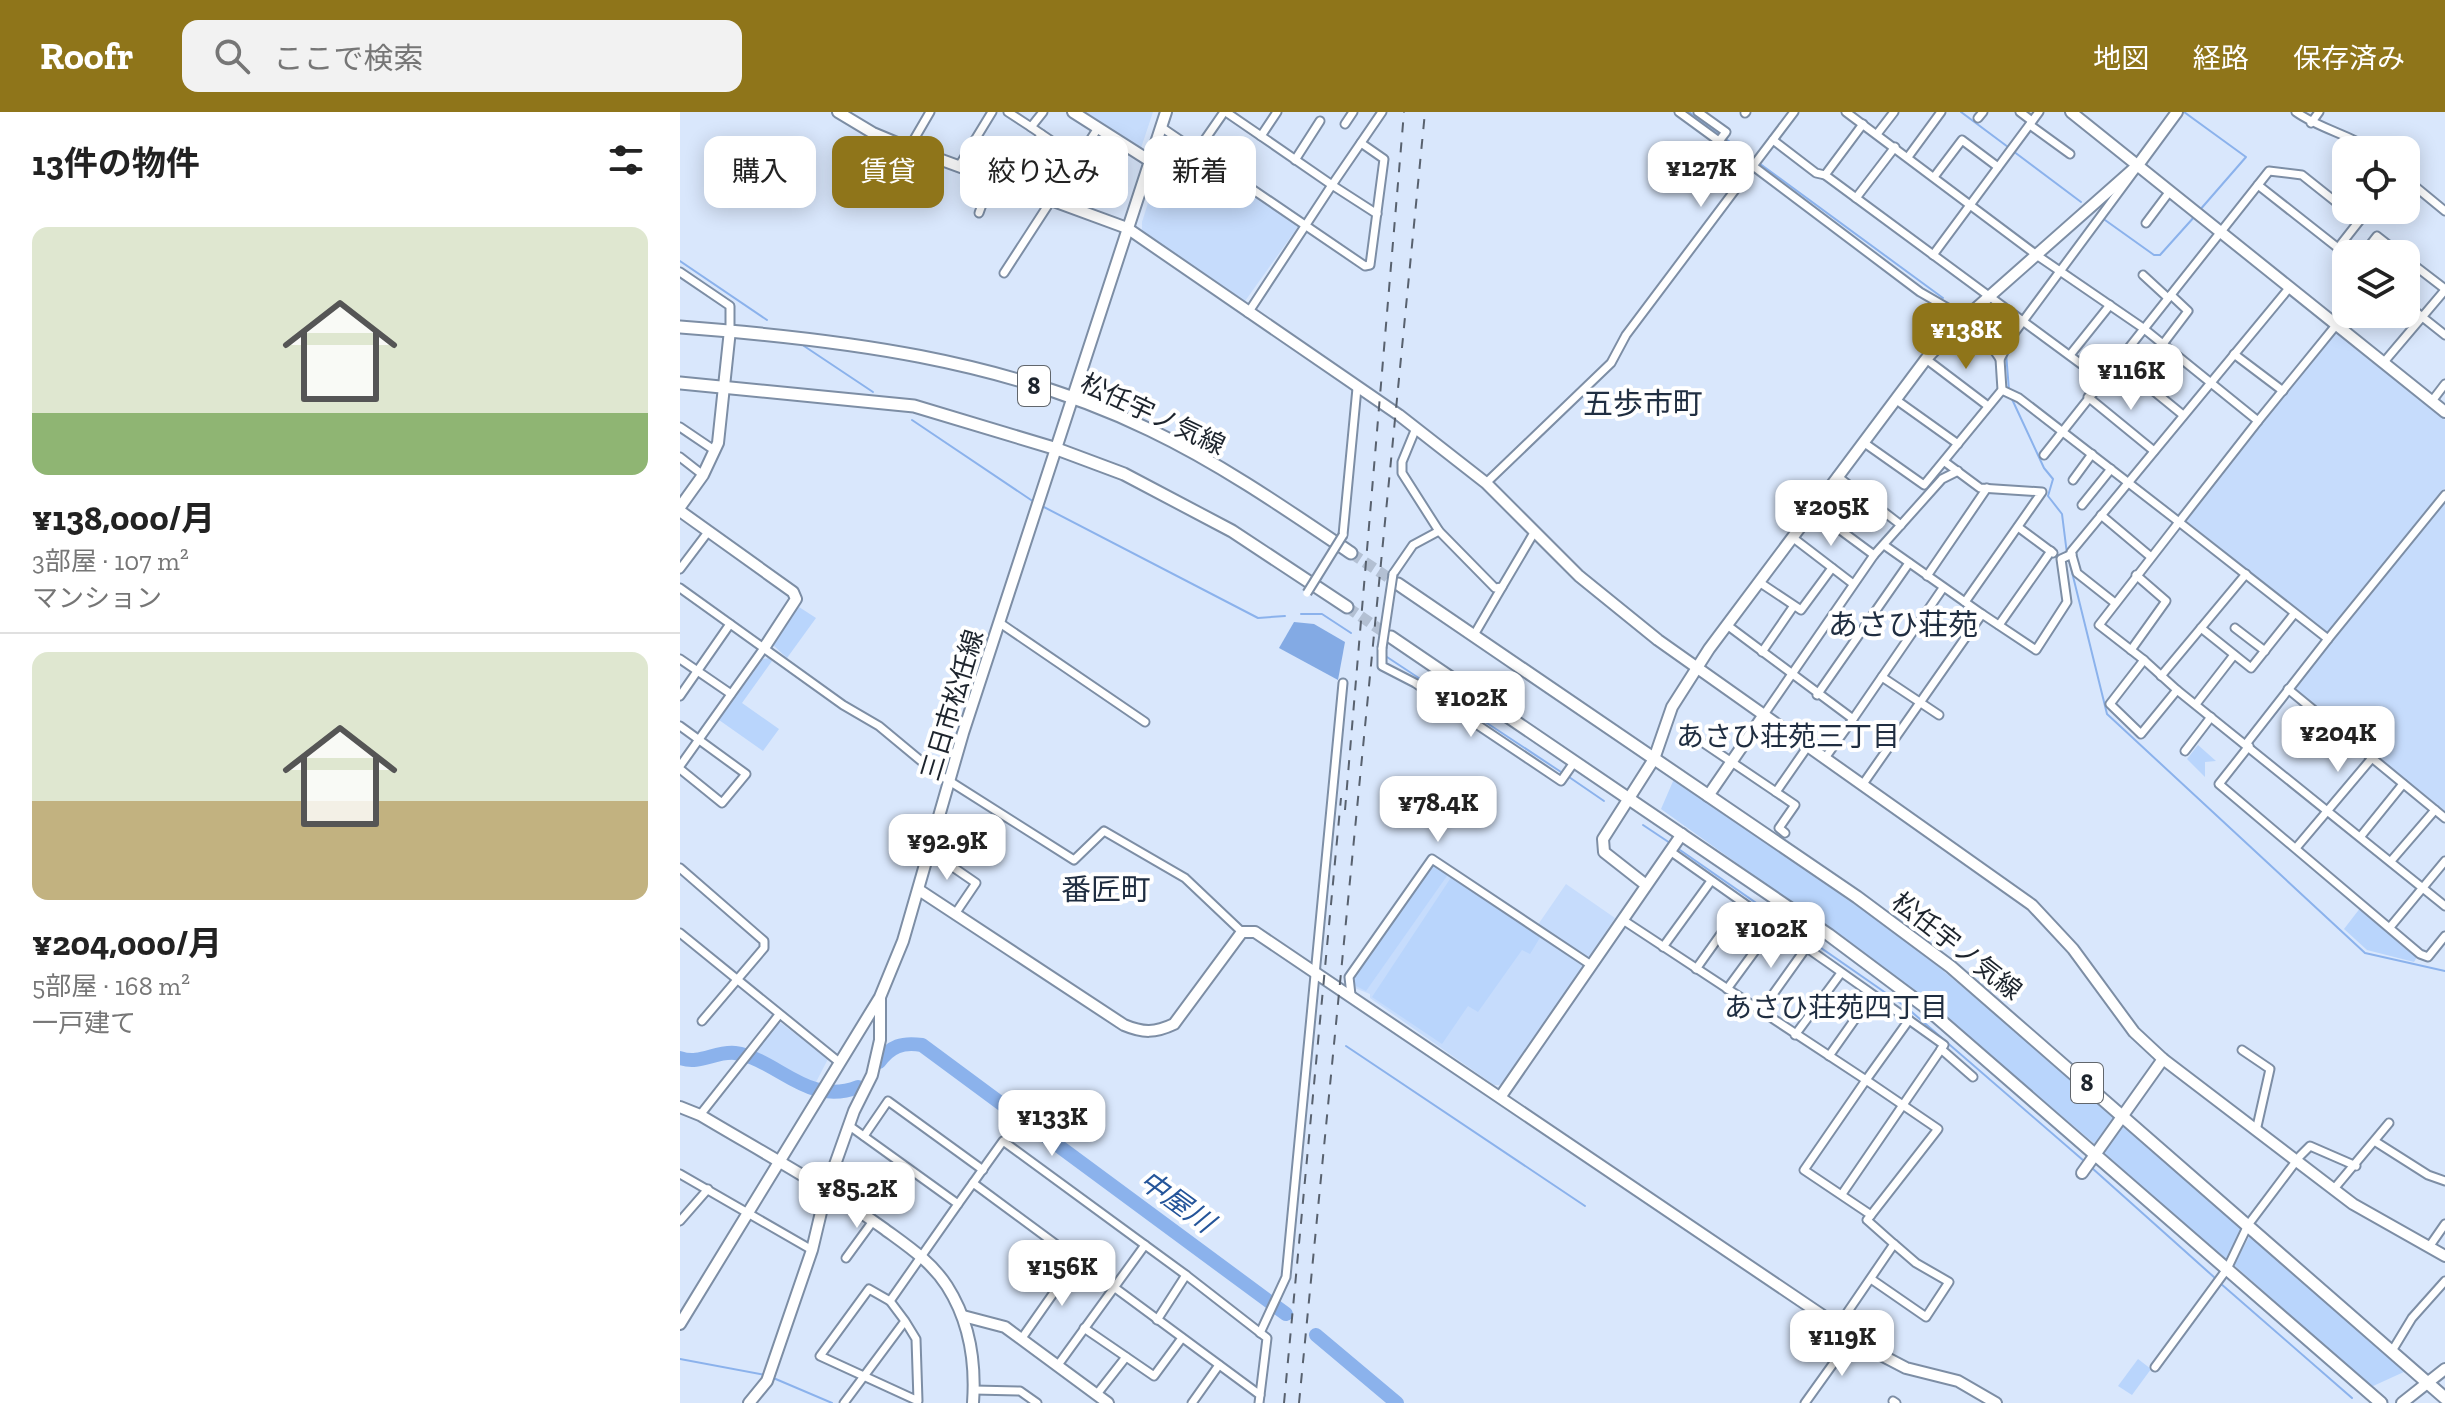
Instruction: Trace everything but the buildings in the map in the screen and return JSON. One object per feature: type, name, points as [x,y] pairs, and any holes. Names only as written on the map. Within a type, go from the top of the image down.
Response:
[{"type":"main road","name":"松任宇ノ気線","points":[[680,327],[821,339],[924,356],[1073,399],[1149,430],[1247,483],[1351,553]]},
{"type":"main road","name":"8","points":[[680,383],[914,406],[1057,449],[1124,474],[1232,531],[1347,607]]},
{"type":"main road","name":"松任宇ノ気線","points":[[1396,579],[1907,933],[2029,1032],[2445,1398]]},
{"type":"main road","name":"8","points":[[1391,637],[1682,834],[1914,998],[2088,1163],[2381,1403]]},
{"type":"street","points":[[838,112],[880,136]]},
{"type":"street","points":[[916,136],[930,112]]},
{"type":"street","points":[[944,161],[959,166],[992,112]]},
{"type":"street","points":[[1008,112],[1044,136]]},
{"type":"street","points":[[1031,127],[1043,112]]},
{"type":"street","points":[[1073,112],[1144,157]]},
{"type":"street","name":"三日市松任線","points":[[1158,136],[1166,112]]},
{"type":"street","points":[[1208,136],[1225,112],[1377,214]]},
{"type":"street","points":[[1261,136],[1277,112]]},
{"type":"street","points":[[1345,124],[1353,112]]},
{"type":"street","points":[[1248,313],[1304,224],[1382,112]]},
{"type":"street","points":[[1679,112],[1756,163],[1920,292],[1980,330],[2001,358],[2007,392],[2061,430],[2328,639]]},
{"type":"street","points":[[1690,120],[1697,112],[1726,132],[1719,141]]},
{"type":"street","points":[[1486,483],[1611,363],[1626,335],[1794,112]]},
{"type":"street","points":[[1846,112],[2038,256],[2143,328],[2258,421]]},
{"type":"street","points":[[1877,134],[1894,112]]},
{"type":"street","points":[[1908,157],[1941,112]]},
{"type":"street","points":[[2020,112],[2070,154]]},
{"type":"street","points":[[1933,255],[2039,112]]},
{"type":"street","points":[[2071,112],[2332,320]]},
{"type":"street","points":[[2001,358],[2023,321],[2177,112]]},
{"type":"street","points":[[2296,112],[2311,123],[2350,136]]},
{"type":"street","points":[[2311,123],[2319,112]]},
{"type":"street","points":[[1295,160],[1320,121]]},
{"type":"street","points":[[1825,175],[1863,124]]},
{"type":"street","points":[[1161,127],[1174,136]]},
{"type":"street","points":[[1093,136],[1098,128]]},
{"type":"street","points":[[1773,140],[2081,364]]},
{"type":"street","points":[[1934,177],[1962,140],[1998,167]]},
{"type":"street","points":[[1256,191],[1365,266],[1370,265],[1384,159],[1361,143]]},
{"type":"street","points":[[1856,198],[1895,147]]},
{"type":"street","points":[[1646,885],[1604,852],[1603,839],[1654,759],[1672,707],[1696,668],[1926,359],[1989,296],[2138,165]]},
{"type":"street","points":[[2044,455],[2269,171],[2302,175],[2332,199]]},
{"type":"street","name":"三日市松任線","points":[[680,1324],[880,997],[919,890],[963,733],[1144,178]]},
{"type":"street","points":[[2258,185],[2332,243]]},
{"type":"street","points":[[2420,190],[2445,211]]},
{"type":"street","points":[[2146,223],[2170,191]]},
{"type":"street","points":[[979,213],[981,208]]},
{"type":"street","points":[[1004,273],[1047,208]]},
{"type":"street","points":[[1076,208],[1127,228],[1416,428],[1486,483],[1579,576],[1696,668],[2032,905],[2073,949],[2134,1032],[2163,1059],[2333,1190],[2445,1256]]},
{"type":"street","points":[[2344,240],[2357,224]]},
{"type":"street","points":[[2384,362],[2445,289],[2420,270]]},
{"type":"street","points":[[680,272],[730,306],[724,386],[714,450],[703,475],[680,509],[793,592],[796,599],[764,648],[699,739],[680,767],[722,803],[746,774],[699,739],[680,726]]},
{"type":"street","points":[[2143,275],[2188,311],[2163,344]]},
{"type":"street","points":[[1884,545],[2036,650],[2067,602],[2067,556],[2290,287]]},
{"type":"street","points":[[2070,355],[2110,305]]},
{"type":"street","points":[[2420,315],[2445,335]]},
{"type":"street","points":[[2334,328],[2099,625],[2445,906]]},
{"type":"street","points":[[2342,328],[2445,412]]},
{"type":"street","points":[[2234,354],[2283,391]]},
{"type":"street","points":[[2150,388],[2176,355]]},
{"type":"street","points":[[1926,359],[1988,406]]},
{"type":"street","points":[[2117,361],[2183,415]]},
{"type":"street","points":[[2432,401],[2445,384]]},
{"type":"street","points":[[1307,593],[1343,535],[1357,388]]},
{"type":"street","points":[[1863,442],[1924,485],[1988,406],[2007,392]]},
{"type":"street","points":[[2088,397],[2154,451]]},
{"type":"street","points":[[1895,399],[1958,444]]},
{"type":"street","points":[[680,427],[714,450]]},
{"type":"street","points":[[1416,428],[1402,462],[1402,473],[1439,531],[1495,588],[1502,587]]},
{"type":"street","points":[[2073,480],[2092,454]]},
{"type":"street","points":[[680,457],[703,475]]},
{"type":"street","points":[[1945,462],[1980,488],[2042,492],[1965,602]]},
{"type":"street","points":[[2082,505],[2111,469]]},
{"type":"street","points":[[1708,796],[1852,583],[1942,479],[1958,471]]},
{"type":"street","points":[[1837,476],[1901,525]]},
{"type":"street","points":[[1927,576],[1987,488]]},
{"type":"street","points":[[2445,495],[2288,689],[2219,784],[2391,926],[2420,954],[2428,957],[2445,936]]},
{"type":"street","points":[[1812,509],[1874,555]]},
{"type":"street","points":[[2101,515],[2151,557]]},
{"type":"street","points":[[2018,527],[2051,551],[2067,556],[2077,573],[2115,603]]},
{"type":"street","points":[[1439,531],[1413,545],[1396,579],[1382,648],[1382,666],[1415,683],[1561,781],[1575,761]]},
{"type":"street","points":[[1474,635],[1535,531]]},
{"type":"street","points":[[680,569],[708,532]]},
{"type":"street","points":[[1792,537],[1852,583]]},
{"type":"street","points":[[1999,625],[2051,551]]},
{"type":"street","points":[[1817,695],[1909,563]]},
{"type":"street","points":[[1759,582],[1801,610],[1832,568]]},
{"type":"street","points":[[2161,676],[2246,574]]},
{"type":"street","points":[[2131,650],[2166,601],[2136,575]]},
{"type":"street","points":[[680,588],[843,705],[879,726],[904,750],[951,783],[1074,860],[1104,831],[1185,878],[1242,932],[1255,932],[1351,995],[1853,1336],[1906,1368],[1958,1381],[1996,1403]]},
{"type":"street","points":[[1825,758],[1943,588]]},
{"type":"street","points":[[1762,652],[1793,607]]},
{"type":"street","points":[[1863,784],[1982,614]]},
{"type":"street","points":[[2201,628],[2251,668],[2294,614]]},
{"type":"street","points":[[1000,623],[1145,722]]},
{"type":"street","points":[[680,696],[730,624]]},
{"type":"street","points":[[1727,625],[1853,719]]},
{"type":"street","points":[[2235,628],[2265,651]]},
{"type":"street","points":[[2196,704],[2234,655]]},
{"type":"street","points":[[680,659],[731,694]]},
{"type":"street","points":[[2144,660],[2110,704],[2141,734],[2177,690]]},
{"type":"street","points":[[1882,677],[1939,715]]},
{"type":"street","points":[[1260,1333],[1286,1277],[1343,683]]},
{"type":"street","points":[[2288,689],[2445,818]]},
{"type":"street","points":[[2185,751],[2211,717]]},
{"type":"street","points":[[1705,744],[1795,805],[1779,828],[1785,833]]},
{"type":"street","points":[[1776,792],[1808,746]]},
{"type":"street","points":[[2296,848],[2372,758]]},
{"type":"street","points":[[2361,836],[2403,784]]},
{"type":"street","points":[[2391,861],[2435,810]]},
{"type":"street","points":[[1501,1096],[1682,834]]},
{"type":"street","points":[[1670,851],[1944,1045],[1842,1194]]},
{"type":"street","points":[[931,852],[976,883],[955,914]]},
{"type":"street","points":[[1351,995],[1349,977],[1432,859],[1591,965]]},
{"type":"street","points":[[2391,926],[2445,861]]},
{"type":"street","points":[[680,868],[764,941],[764,948],[702,1021]]},
{"type":"street","points":[[1663,947],[1711,881]]},
{"type":"street","points":[[919,890],[1124,1025],[1140,1032],[1159,1031],[1174,1024],[1242,932]]},
{"type":"street","points":[[1696,969],[1743,903]]},
{"type":"street","points":[[1623,920],[1938,1129],[1867,1220],[1916,1263],[1949,1282],[1926,1317],[1871,1279]]},
{"type":"street","points":[[1727,989],[1774,925]]},
{"type":"street","points":[[680,933],[736,982],[839,1062]]},
{"type":"street","points":[[1761,1011],[1806,948]]},
{"type":"street","points":[[1795,1035],[1841,973]]},
{"type":"street","points":[[1829,1056],[1872,995]]},
{"type":"street","points":[[749,1403],[768,1377],[812,1250],[827,1187],[851,1127],[854,1111],[872,1075],[880,1040],[880,997]]},
{"type":"street","points":[[700,1115],[778,1016]]},
{"type":"street","points":[[1871,1215],[1804,1170],[1909,1020]]},
{"type":"street","points":[[1941,1049],[1973,1077]]},
{"type":"street","points":[[2242,1050],[2270,1069],[2256,1131]]},
{"type":"street","points":[[2088,1163],[2163,1059]]},
{"type":"street","points":[[864,1136],[888,1101],[983,1170]]},
{"type":"street","points":[[680,1107],[700,1115],[778,1162],[827,1187],[920,1256],[946,1284],[963,1316],[974,1354],[973,1403]]},
{"type":"street","points":[[2333,1190],[2389,1123]]},
{"type":"street","points":[[851,1127],[958,1204]]},
{"type":"street","points":[[890,1301],[1003,1141],[1267,1338],[1259,1399]]},
{"type":"street","points":[[2376,1142],[2428,1175],[2445,1181]]},
{"type":"street","points":[[2155,1367],[2224,1272],[2248,1225],[2310,1146],[2356,1166]]},
{"type":"street","points":[[845,1201],[868,1169]]},
{"type":"street","points":[[680,1174],[812,1250]]},
{"type":"street","points":[[973,1183],[1219,1365],[1259,1399]]},
{"type":"street","points":[[680,1221],[708,1189]]},
{"type":"street","points":[[846,1258],[873,1221]]},
{"type":"street","points":[[2429,1247],[2445,1224]]},
{"type":"street","points":[[1838,1326],[1894,1244]]},
{"type":"street","points":[[1058,1365],[1145,1245]]},
{"type":"street","points":[[1022,1338],[1076,1261]]},
{"type":"street","points":[[1157,1320],[1186,1275]]},
{"type":"street","points":[[2392,1351],[2412,1318],[2445,1281]]},
{"type":"street","points":[[869,1289],[890,1301],[905,1321],[916,1339],[920,1402],[820,1356],[869,1289]]},
{"type":"street","points":[[963,1316],[1005,1327],[1108,1403]]},
{"type":"street","points":[[844,1403],[905,1321]]},
{"type":"street","points":[[1084,1328],[1154,1376],[1182,1338]]},
{"type":"street","points":[[1805,1403],[1853,1336]]},
{"type":"street","points":[[1097,1394],[1126,1357]]},
{"type":"street","points":[[1192,1403],[1219,1365]]},
{"type":"street","points":[[2402,1403],[2445,1369]]},
{"type":"street","points":[[974,1390],[1020,1391],[1037,1403]]},
{"type":"shaded area","points":[[1084,112],[1153,112],[1141,148],[1128,140],[1128,136],[1122,136]]},
{"type":"shaded area","points":[[1256,195],[1300,224],[1243,304],[1142,231],[1146,208],[1256,208]]},
{"type":"shaded area","points":[[2335,332],[2445,420],[2445,488],[2327,634],[2184,519]]},
{"type":"shaded area","points":[[2445,503],[2445,812],[2294,689]]},
{"type":"shaded area","points":[[799,607],[816,618],[787,658],[772,644]]},
{"type":"shaded area","points":[[1294,622],[1314,624],[1345,642],[1338,680],[1279,648]]},
{"type":"shaded area","points":[[763,659],[772,661],[742,703],[779,729],[763,751],[719,720]]},
{"type":"shaded area","points":[[2198,745],[2216,761],[2205,762],[2205,777],[2187,759]]},
{"type":"shaded area","points":[[1674,779],[1822,878],[1909,942],[2116,1116],[2096,1145],[1910,987],[1661,809]]},
{"type":"shaded area","points":[[1435,862],[1449,873],[1366,991],[1352,984],[1354,976]]},
{"type":"shaded area","points":[[1433,863],[1535,929],[1566,884],[1615,918],[1505,1082],[1499,1085],[1494,1085],[1370,998],[1370,994],[1352,987],[1353,978]]},
{"type":"shaded area","points":[[1452,876],[1541,936],[1530,954],[1522,950],[1478,1012],[1468,1006],[1442,1044],[1372,997]]},
{"type":"shaded area","points":[[2361,907],[2417,957],[2414,962],[2367,950],[2344,929]]},
{"type":"shaded area","points":[[781,1023],[828,1059],[814,1086],[753,1054],[776,1024]]},
{"type":"shaded area","points":[[2124,1123],[2242,1227],[2226,1260],[2103,1152]]},
{"type":"shaded area","points":[[2251,1233],[2406,1371],[2371,1387],[2234,1265]]},
{"type":"shaded area","points":[[2138,1359],[2151,1369],[2132,1395],[2118,1386]]},
{"type":"waterway","points":[[1689,112],[1720,135]]},
{"type":"waterway","points":[[1961,112],[2008,147]]},
{"type":"waterway","points":[[2184,112],[2246,157],[2199,211]]},
{"type":"waterway","points":[[1726,139],[1943,298]]},
{"type":"waterway","points":[[2013,151],[2081,202]]},
{"type":"waterway","points":[[2105,220],[2154,255],[2160,255],[2195,216]]},
{"type":"waterway","points":[[680,261],[767,320]]},
{"type":"waterway","points":[[1989,330],[2004,347]]},
{"type":"waterway","points":[[804,346],[873,392]]},
{"type":"waterway","points":[[2006,353],[2009,390]]},
{"type":"waterway","points":[[2011,397],[2044,468],[2053,479],[2048,496],[2062,514],[2067,554]]},
{"type":"waterway","points":[[912,420],[1034,502]]},
{"type":"waterway","points":[[1040,505],[1258,618],[1285,616]]},
{"type":"waterway","points":[[2069,560],[2107,714],[2365,953],[2445,971]]},
{"type":"waterway","points":[[1301,614],[1322,614],[1351,633]]},
{"type":"waterway","points":[[1387,657],[1561,772]]},
{"type":"waterway","points":[[1569,777],[1604,801]]},
{"type":"waterway","points":[[1643,825],[1670,843]]},
{"type":"waterway","points":[[1680,850],[1906,1007],[2084,1161]]},
{"type":"waterway","name":"中屋川","points":[[879,1062],[898,1046],[922,1045],[1286,1314]]},
{"type":"waterway","points":[[1346,1046],[1585,1206]]},
{"type":"waterway","name":"中屋川","points":[[680,1058],[694,1060],[735,1053],[751,1057],[808,1087],[840,1092],[858,1087]]},
{"type":"waterway","points":[[2092,1168],[2215,1278]]},
{"type":"waterway","points":[[2220,1283],[2352,1398]]},
{"type":"waterway","name":"中屋川","points":[[1316,1335],[1397,1403]]},
{"type":"waterway","points":[[680,1359],[765,1375]]},
{"type":"waterway","points":[[771,1377],[832,1403]]},
{"type":"tunnel","points":[[1351,553],[1398,584]]},
{"type":"tunnel","points":[[1347,607],[1391,637]]},
{"type":"railway","points":[[1345,810],[1404,112]]},
{"type":"railway","points":[[1299,1403],[1425,112]]},
{"type":"railway","points":[[1284,1403],[1341,798]]},
{"type":"district","name":"五歩市町","points":[[1643,404]]},
{"type":"district","name":"あさひ荘苑","points":[[1903,625]]},
{"type":"district","name":"あさひ荘苑三丁目","points":[[1788,736]]},
{"type":"district","name":"番匠町","points":[[1106,890]]},
{"type":"district","name":"あさひ荘苑四丁目","points":[[1836,1007]]}]
